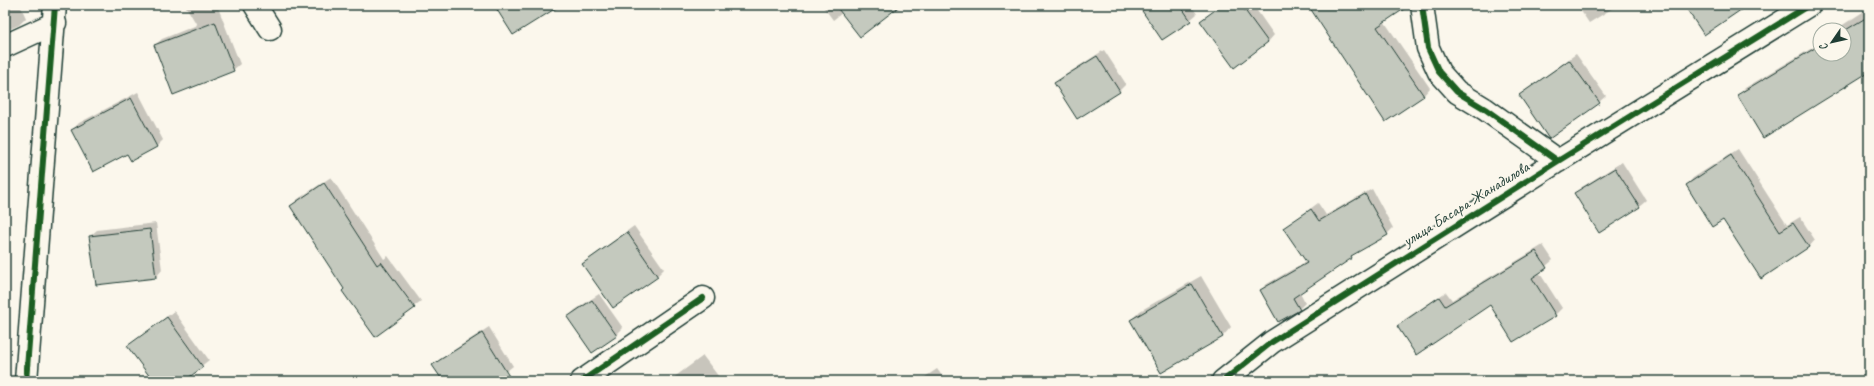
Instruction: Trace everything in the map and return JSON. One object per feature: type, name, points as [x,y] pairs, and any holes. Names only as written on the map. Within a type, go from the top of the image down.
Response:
[{"type":"street","points":[[255,5],[270,30]]},
{"type":"street","points":[[1422,5],[1428,48],[1439,72],[1457,92],[1485,109],[1558,161]]},
{"type":"street","name":"улица Басара Жанадилова","points":[[1223,381],[1272,342],[1558,161],[1809,5]]},
{"type":"street","points":[[5,46],[55,14]]},
{"type":"street","points":[[26,381],[55,14]]},
{"type":"street","points":[[582,381],[703,298]]},
{"type":"building","points":[[494,5],[561,5],[513,35]]},
{"type":"building","points":[[835,5],[901,5],[860,37]]},
{"type":"building","points":[[1138,5],[1180,5],[1191,21],[1162,40]]},
{"type":"building","points":[[1222,5],[1241,5],[1268,42],[1234,68],[1200,21]]},
{"type":"building","points":[[1308,5],[1410,5],[1377,27],[1424,96],[1385,122]]},
{"type":"building","points":[[1684,5],[1748,5],[1704,35]]},
{"type":"building","points":[[1869,16],[1869,72],[1763,138],[1737,95],[1812,50],[1812,62],[1852,62],[1852,26]]},
{"type":"building","points":[[215,22],[234,71],[173,95],[154,45]]},
{"type":"building","points":[[1097,56],[1120,92],[1077,119],[1054,83]]},
{"type":"building","points":[[1569,60],[1600,103],[1549,139],[1519,95]]},
{"type":"building","points":[[131,98],[157,147],[131,161],[127,154],[93,172],[71,130]]},
{"type":"building","points":[[1731,155],[1780,231],[1793,223],[1809,247],[1761,279],[1723,220],[1712,227],[1686,185]]},
{"type":"building","points":[[1615,168],[1640,207],[1599,233],[1574,193]]},
{"type":"building","points":[[324,183],[377,265],[381,262],[415,308],[375,337],[342,291],[344,289],[290,206]]},
{"type":"building","points":[[1365,194],[1388,235],[1351,256],[1352,258],[1293,298],[1300,310],[1278,322],[1260,290],[1307,263],[1283,228],[1311,209],[1319,221]]},
{"type":"building","points":[[150,229],[156,278],[96,285],[89,236]]},
{"type":"building","points":[[627,232],[658,277],[613,308],[582,264]]},
{"type":"building","points":[[1536,251],[1547,268],[1532,278],[1556,316],[1513,342],[1490,305],[1416,355],[1397,326],[1439,297],[1445,306]]},
{"type":"building","points":[[1192,284],[1223,337],[1161,373],[1130,320]]},
{"type":"building","points":[[592,300],[617,336],[592,353],[567,317]]},
{"type":"building","points":[[167,317],[203,367],[184,381],[153,381],[127,346]]},
{"type":"building","points":[[482,333],[512,381],[443,381],[432,365]]},
{"type":"cycle path","points":[[26,381],[55,5]]},
{"type":"cycle path","points":[[1422,5],[1428,48],[1439,72],[1457,92],[1485,109],[1558,161]]},
{"type":"cycle path","points":[[1223,381],[1272,342],[1558,161],[1809,5]]},
{"type":"cycle path","points":[[582,381],[703,298]]}]
